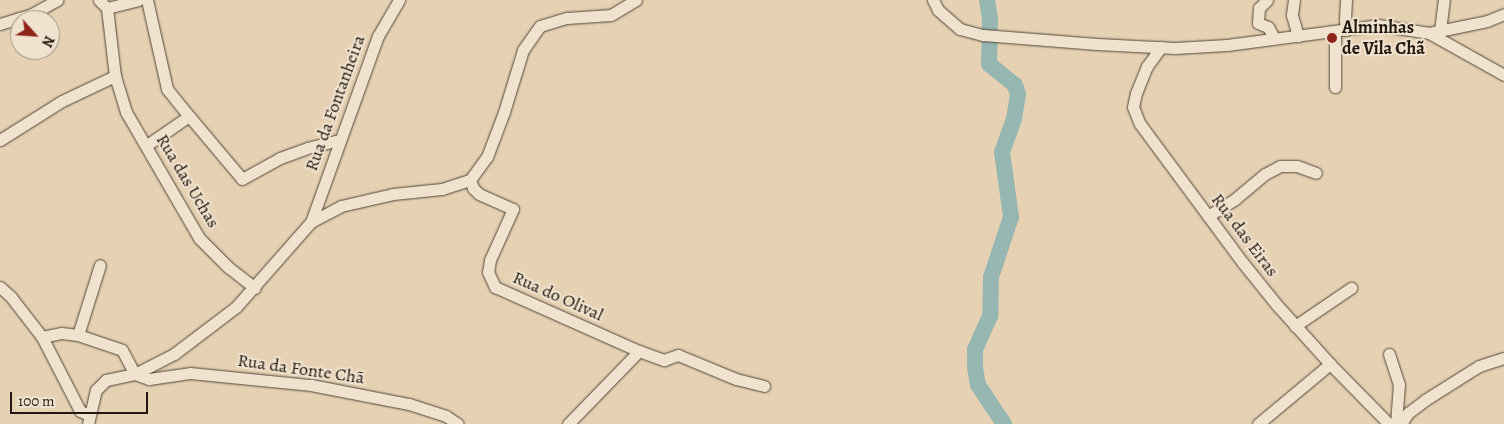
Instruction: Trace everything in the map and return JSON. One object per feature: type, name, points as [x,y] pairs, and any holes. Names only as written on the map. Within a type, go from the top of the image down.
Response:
[{"type":"street","points":[[0,24],[32,14],[57,0]]},
{"type":"street","points":[[103,4],[138,0]]},
{"type":"street","points":[[148,0],[167,89],[242,179],[289,154],[339,140]]},
{"type":"street","name":"Rua da Fontanheira","points":[[311,222],[378,36],[399,0]]},
{"type":"street","points":[[0,287],[11,296],[42,337],[80,411],[89,419],[96,390],[106,380],[135,374],[174,354],[236,307],[255,288],[311,222],[341,206],[393,194],[442,189],[470,180],[487,157],[504,112],[523,50],[540,26],[567,18],[611,15],[636,0]]},
{"type":"street","points":[[932,0],[938,10],[960,28],[982,35],[1161,47],[1227,45],[1378,25],[1435,32],[1487,21],[1504,14]]},
{"type":"street","points":[[1267,0],[1259,8],[1258,23],[1268,27],[1274,38]]},
{"type":"street","points":[[1294,0],[1292,14],[1298,36]]},
{"type":"street","points":[[1346,0],[1344,20],[1346,30]]},
{"type":"street","points":[[1435,32],[1444,0]]},
{"type":"street","name":"Rua das Uchas","points":[[103,4],[115,76],[126,112],[147,145],[199,238],[228,266],[255,288]]},
{"type":"street","points":[[1335,32],[1335,87]]},
{"type":"street","points":[[1435,32],[1504,75]]},
{"type":"street","name":"Rua das Eiras","points":[[1161,47],[1147,66],[1136,93],[1133,107],[1140,124],[1243,263],[1295,326],[1389,424]]},
{"type":"street","points":[[0,140],[62,101],[115,76]]},
{"type":"street","points":[[147,145],[189,116]]},
{"type":"street","points":[[1208,216],[1235,199],[1265,174],[1280,166],[1297,166],[1316,173]]},
{"type":"street","name":"Rua do Olival","points":[[470,180],[473,188],[480,194],[513,210],[490,260],[488,272],[495,287],[639,351]]},
{"type":"street","points":[[78,335],[100,265]]},
{"type":"street","points":[[1295,326],[1351,288]]},
{"type":"street","points":[[42,337],[61,332],[78,335],[122,350],[135,374]]},
{"type":"street","points":[[568,424],[639,351],[664,360],[678,355],[736,379],[764,386]]},
{"type":"street","points":[[1389,354],[1400,384],[1396,424]]},
{"type":"street","points":[[1401,424],[1408,414],[1425,400],[1479,366],[1504,358]]},
{"type":"street","points":[[1258,424],[1330,364]]},
{"type":"street","name":"Rua da Fonte Chã","points":[[135,374],[149,379],[190,373],[311,386],[409,404],[446,416],[458,424]]},
{"type":"waterway","points":[[987,0],[990,18],[989,64],[1015,85],[1018,94],[1014,119],[1002,152],[1011,217],[991,277],[990,316],[975,350],[978,385],[1004,424]]},
{"type":"place","name":"Alminhas de Vila Chã","points":[[1332,38]]}]
